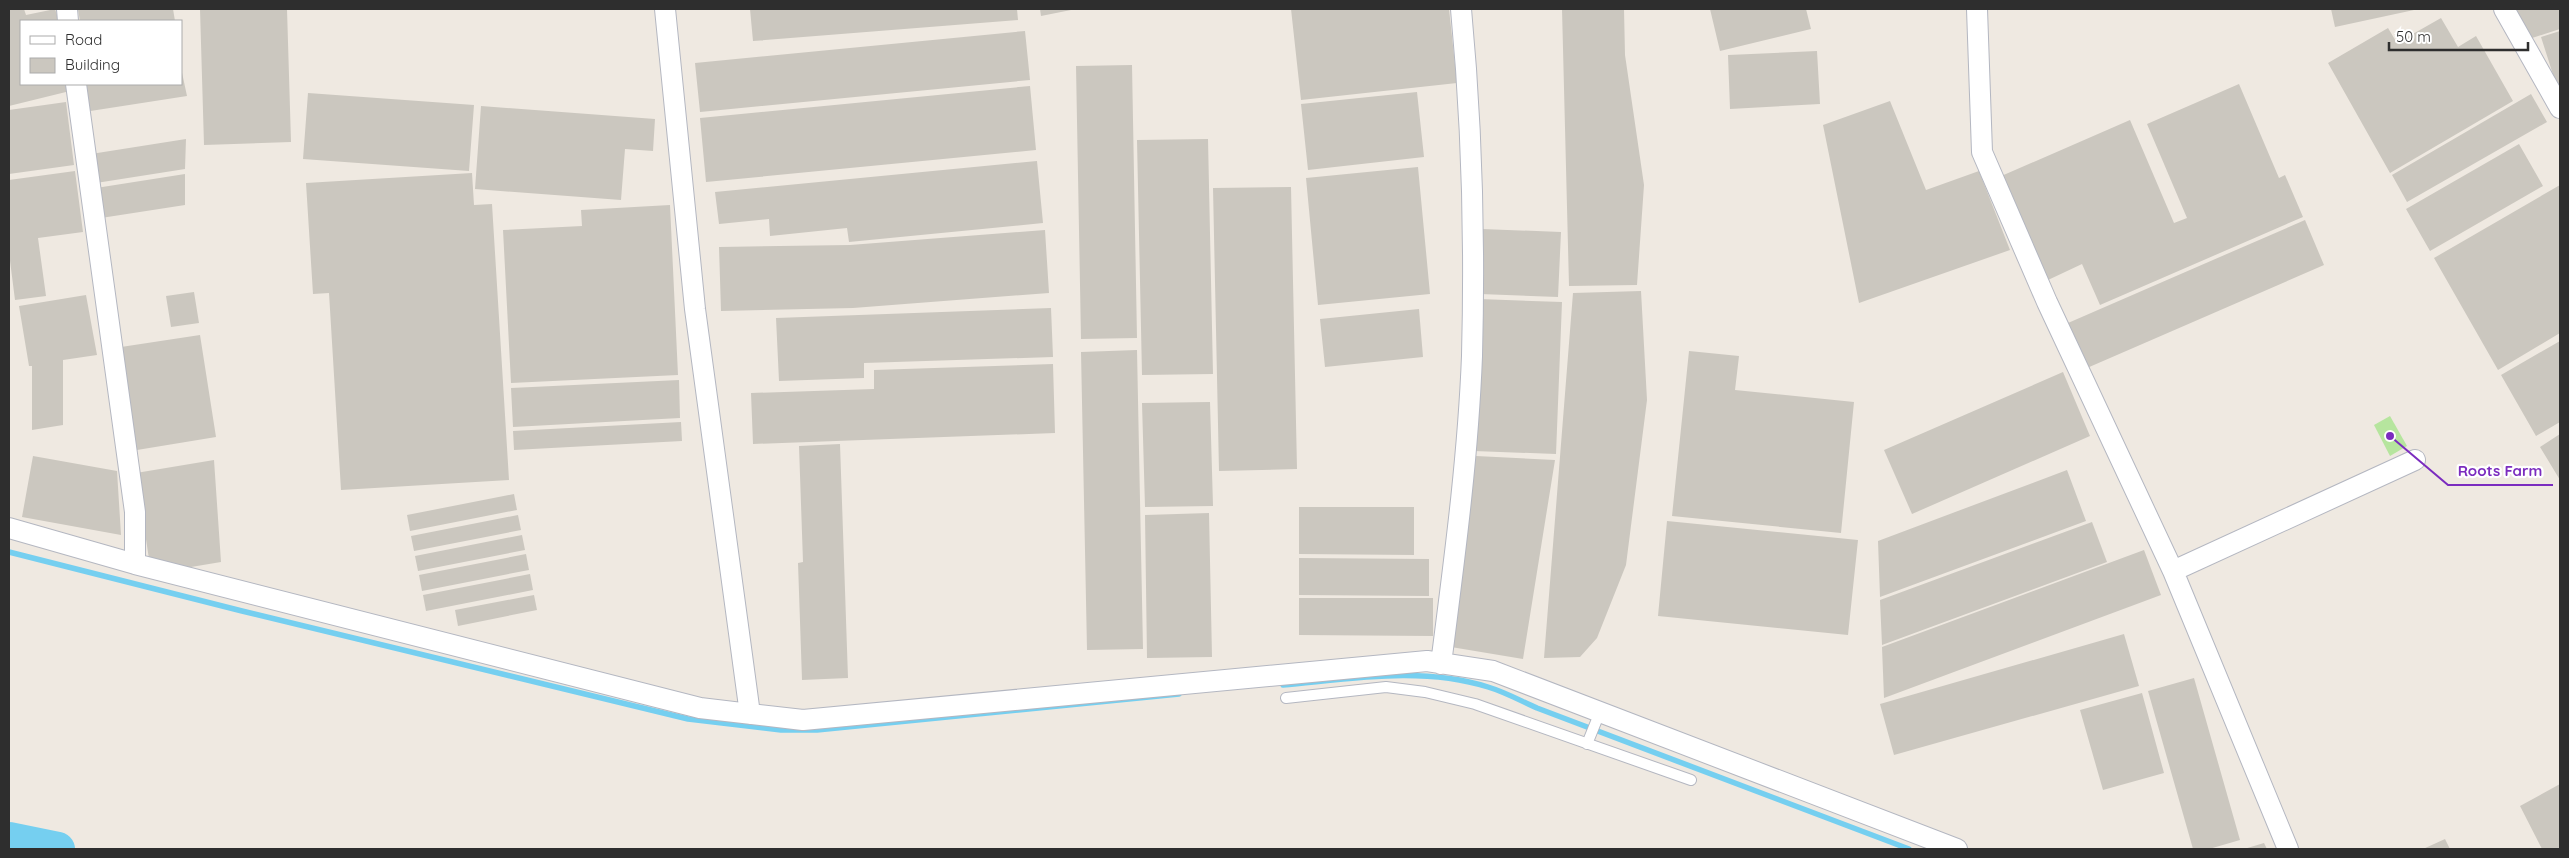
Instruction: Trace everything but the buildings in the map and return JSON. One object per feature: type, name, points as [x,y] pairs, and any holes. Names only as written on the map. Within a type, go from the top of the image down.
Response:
[{"type":"street","points":[[665,9],[695,309],[750,714]]},
{"type":"street","points":[[1441,664],[1459,519],[1472,358],[1473,243],[1468,86],[1461,9]]},
{"type":"street","points":[[1977,9],[1982,152],[2047,302],[2173,571],[2288,849]]},
{"type":"street","points":[[2504,9],[2560,108]]},
{"type":"street","points":[[76,85],[135,512],[135,564]]},
{"type":"street","points":[[2173,571],[2415,460]]},
{"type":"street","points":[[9,528],[135,564],[700,708],[803,720],[1305,671],[1427,662],[1493,671],[1957,849]]},
{"type":"lane","points":[[1286,698],[1386,687],[1419,691],[1476,704],[1589,739],[1691,780]]},
{"type":"lane","points":[[1589,739],[1599,713]]},
{"type":"green space","points":[[2390,416],[2407,446],[2390,456],[2374,425]]},
{"type":"waterway","points":[[9,552],[242,611],[688,719],[781,730],[817,730],[1179,694]]},
{"type":"waterway","points":[[1283,685],[1360,677],[1412,676],[1438,677],[1488,687],[1537,708],[1909,849]]},
{"type":"waterway","points":[[9,839],[58,849]]},
{"type":"place","name":"Roots Farm","points":[[2390,436]]}]
